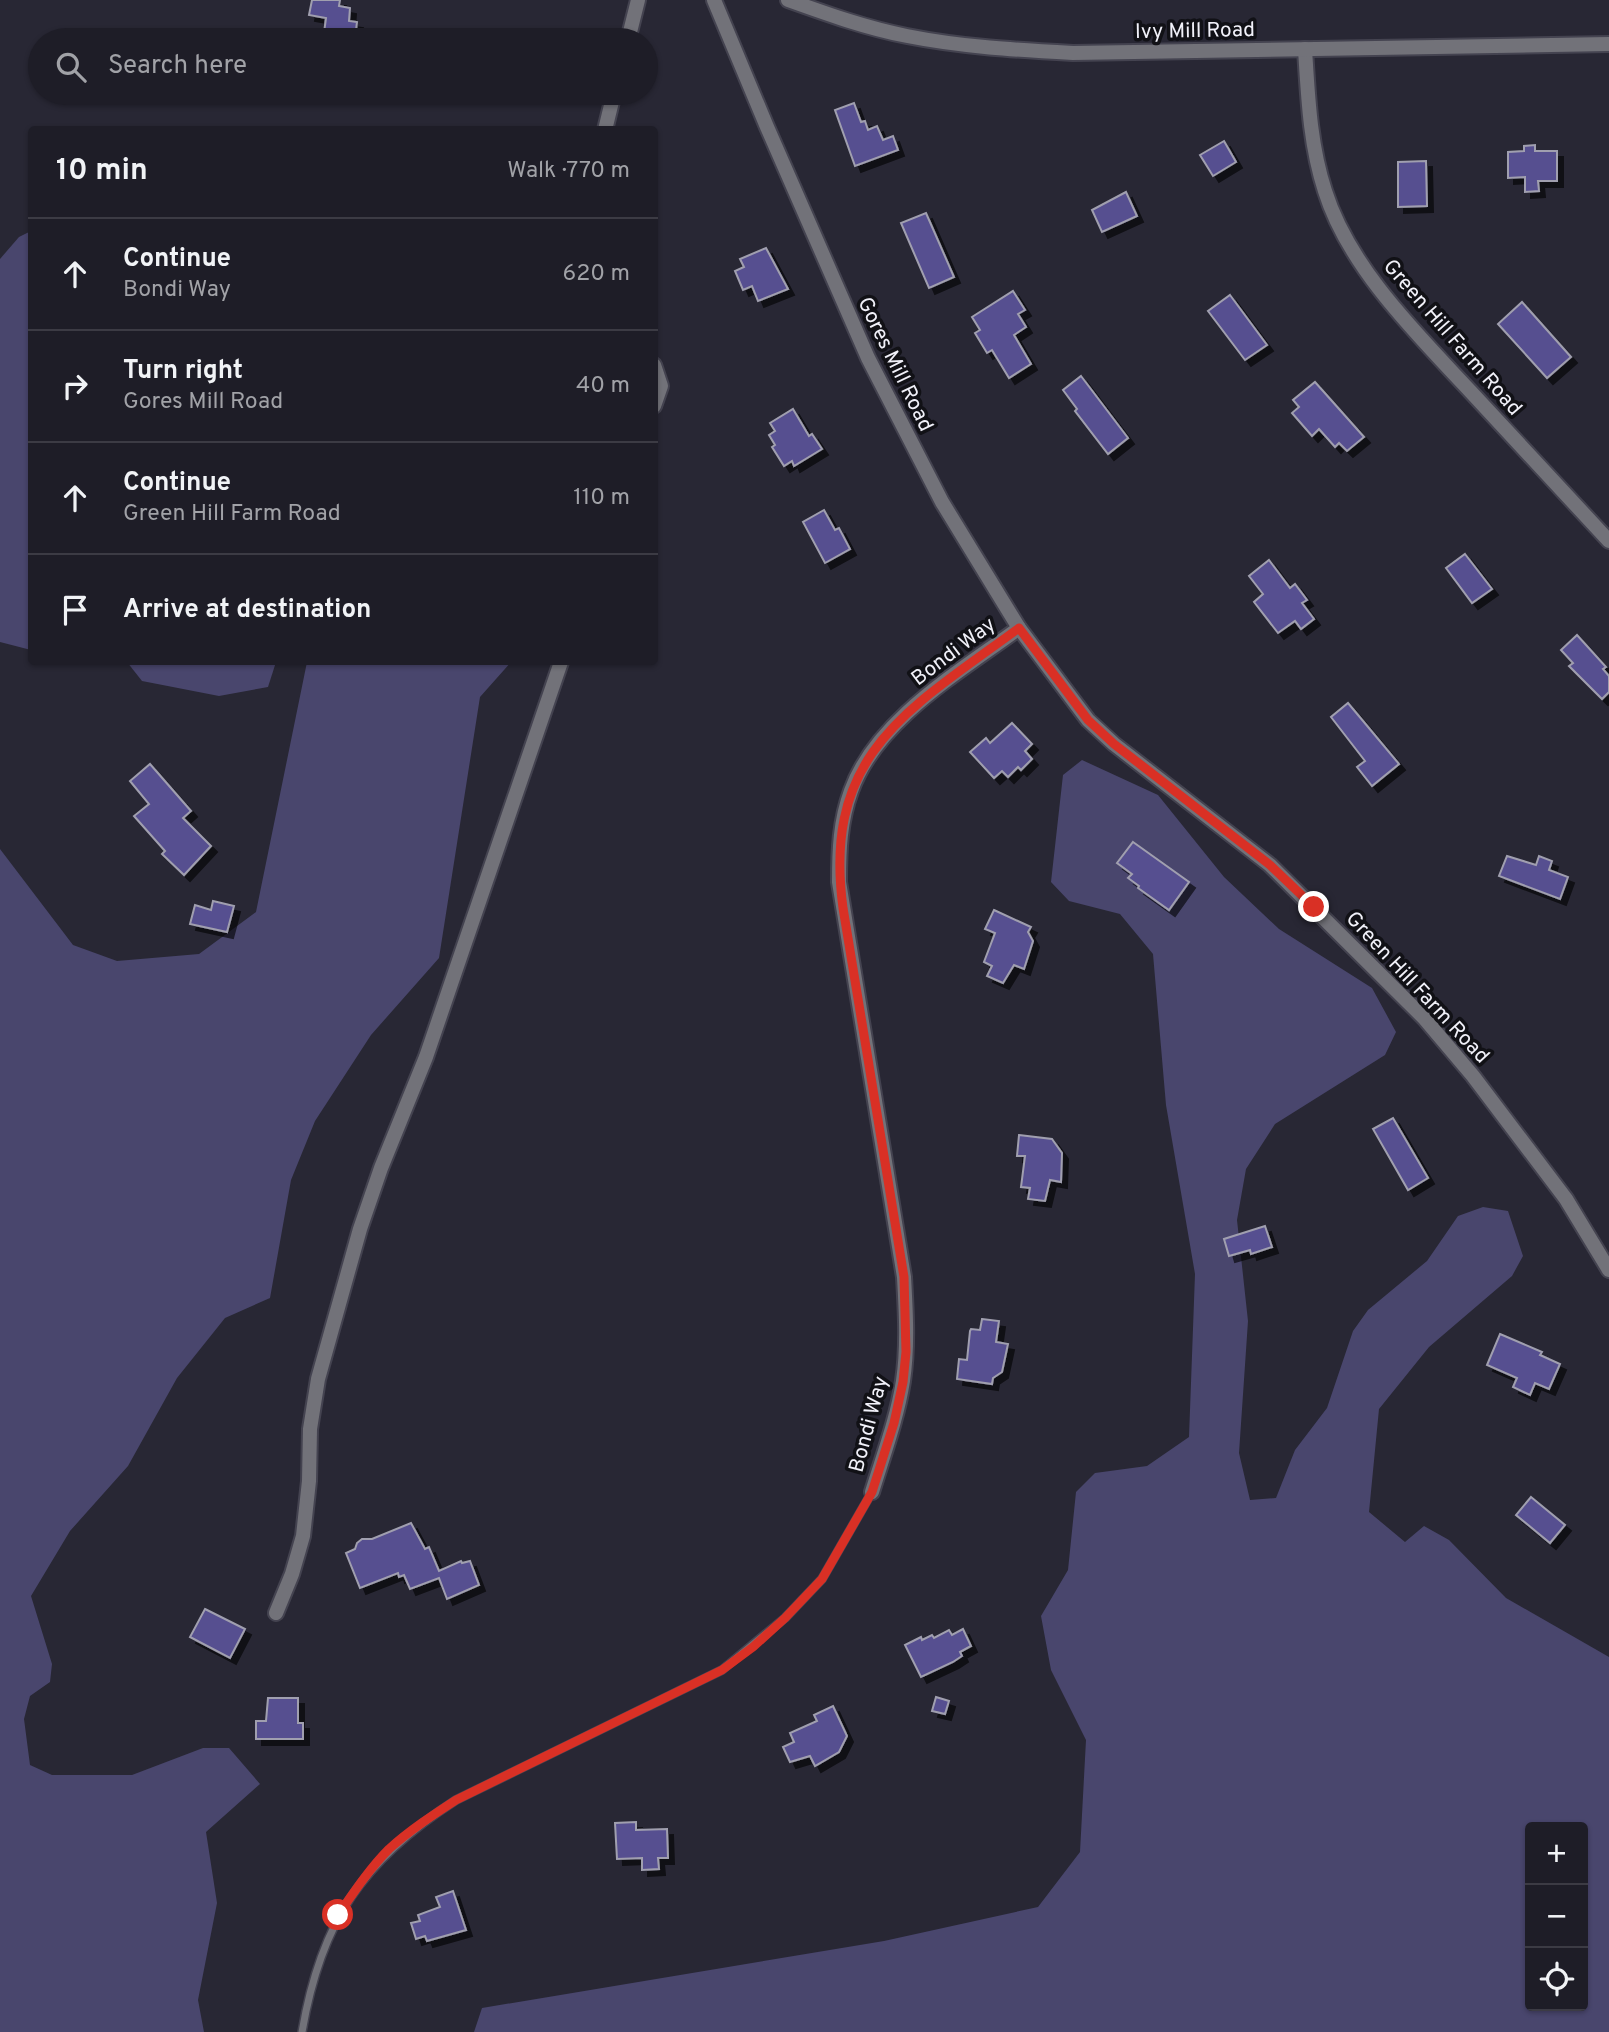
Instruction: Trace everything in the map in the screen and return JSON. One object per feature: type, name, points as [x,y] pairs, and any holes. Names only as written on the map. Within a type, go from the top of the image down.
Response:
[{"type":"street","points":[[631,28],[638,0]]},
{"type":"street","name":"Gores Mill Road","points":[[714,0],[874,370],[942,502],[1019,628],[1088,720]]},
{"type":"street","name":"Ivy Mill Road","points":[[788,0],[858,24],[905,36],[1007,50],[1073,53],[1609,44]]},
{"type":"street","name":"Green Hill Farm Road","points":[[1305,49],[1310,130],[1317,162],[1325,193],[1352,248],[1413,329],[1609,541]]},
{"type":"street","points":[[606,126],[611,105]]},
{"type":"street","points":[[658,377],[661,386],[658,395]]},
{"type":"street","name":"Bondi Way","points":[[872,1492],[894,1423],[903,1382],[906,1313],[904,1277],[839,881],[839,845],[851,789],[887,733],[922,700],[1019,628]]},
{"type":"street","points":[[276,1613],[292,1574],[303,1535],[309,1481],[310,1429],[318,1379],[359,1229],[426,1057],[560,665]]},
{"type":"street","name":"Green Hill Farm Road","points":[[1088,720],[1122,751],[1270,865],[1424,1018],[1473,1076],[1566,1199],[1609,1270]]},
{"type":"lane","name":"Bondi Way","points":[[302,2032],[307,2001],[322,1953],[338,1915],[389,1850],[421,1823],[456,1800],[722,1670],[777,1625],[822,1579],[872,1492]]},
{"type":"shaded area","points":[[28,232],[28,649],[0,642],[0,259],[19,237]]},
{"type":"shaded area","points":[[129,665],[275,665],[268,687],[219,696],[142,681]]},
{"type":"shaded area","points":[[306,665],[508,665],[480,697],[439,958],[371,1035],[315,1121],[291,1180],[270,1298],[225,1318],[177,1378],[128,1466],[70,1531],[31,1596],[52,1664],[50,1682],[30,1696],[24,1719],[30,1765],[52,1775],[132,1775],[203,1748],[229,1748],[260,1784],[206,1832],[217,1903],[198,2000],[204,2032],[0,2032],[0,849],[73,945],[117,961],[199,954],[256,912]]},
{"type":"shaded area","points":[[1082,760],[1158,795],[1224,877],[1279,929],[1372,988],[1396,1032],[1385,1055],[1275,1124],[1246,1169],[1237,1220],[1248,1321],[1239,1453],[1250,1500],[1276,1498],[1295,1450],[1327,1408],[1353,1331],[1368,1310],[1427,1261],[1458,1216],[1483,1207],[1508,1211],[1523,1256],[1512,1276],[1429,1347],[1379,1409],[1369,1512],[1405,1542],[1424,1526],[1449,1540],[1506,1598],[1609,1657],[1609,2032],[474,2032],[482,2008],[884,1941],[1038,1907],[1080,1852],[1086,1740],[1051,1670],[1041,1616],[1068,1570],[1076,1492],[1095,1473],[1147,1466],[1189,1437],[1195,1274],[1166,1105],[1153,954],[1120,914],[1069,901],[1051,882],[1063,775]]},
{"type":"building","points":[[312,0],[340,0],[339,6],[350,8],[349,21],[357,22],[356,28],[325,28],[326,18],[309,15]]},
{"type":"building","points":[[854,103],[861,122],[865,121],[868,130],[877,126],[883,140],[893,136],[898,150],[855,166],[835,110]]},
{"type":"building","points":[[1224,141],[1236,162],[1213,176],[1200,155]]},
{"type":"building","points":[[1535,145],[1535,151],[1557,151],[1557,181],[1538,181],[1539,191],[1525,192],[1525,177],[1508,178],[1508,152],[1524,151],[1524,146]]},
{"type":"building","points":[[1426,161],[1427,206],[1398,207],[1398,162]]},
{"type":"building","points":[[1126,192],[1137,216],[1102,232],[1092,210]]},
{"type":"building","points":[[926,213],[954,277],[929,288],[901,223]]},
{"type":"building","points":[[766,248],[788,289],[758,301],[752,286],[743,290],[735,271],[744,267],[740,259]]},
{"type":"building","points":[[1013,291],[1025,310],[1018,314],[1026,327],[1014,335],[1031,364],[1009,378],[992,350],[987,353],[975,333],[980,330],[972,317]]},
{"type":"building","points":[[1230,295],[1267,345],[1245,360],[1208,311]]},
{"type":"building","points":[[1522,302],[1571,357],[1547,378],[1498,324]]},
{"type":"building","points":[[1081,376],[1128,438],[1108,454],[1075,411],[1077,409],[1063,390]]},
{"type":"building","points":[[1315,382],[1364,437],[1347,451],[1339,443],[1335,447],[1319,429],[1312,436],[1292,413],[1299,407],[1293,400]]},
{"type":"building","points":[[793,409],[809,436],[812,434],[822,449],[794,466],[792,461],[784,466],[772,447],[775,445],[769,435],[775,431],[770,423]]},
{"type":"building","points":[[824,510],[835,530],[839,528],[850,549],[825,563],[803,522]]},
{"type":"building","points":[[1465,554],[1492,589],[1472,603],[1446,568]]},
{"type":"building","points":[[1269,560],[1290,588],[1295,584],[1307,600],[1302,603],[1314,619],[1301,629],[1295,621],[1278,633],[1254,602],[1263,594],[1249,576]]},
{"type":"building","points":[[1577,635],[1606,667],[1603,669],[1609,676],[1609,692],[1602,699],[1569,666],[1573,663],[1561,650]]},
{"type":"building","points":[[1348,703],[1399,764],[1372,786],[1357,767],[1365,761],[1331,717]]},
{"type":"building","points":[[1012,723],[1032,744],[1025,751],[1032,759],[1021,770],[1018,767],[1008,777],[1002,771],[994,778],[970,752],[986,738],[990,743]]},
{"type":"building","points":[[150,764],[191,811],[183,818],[211,846],[184,875],[162,854],[165,851],[134,816],[149,804],[130,781]]},
{"type":"building","points":[[1133,842],[1189,882],[1169,910],[1138,888],[1139,886],[1128,878],[1132,874],[1117,863]]},
{"type":"building","points":[[1507,856],[1536,865],[1539,856],[1552,861],[1549,870],[1568,877],[1560,899],[1499,876]]},
{"type":"building","points":[[213,901],[234,906],[227,932],[190,924],[195,905],[211,910]]},
{"type":"building","points":[[994,910],[1031,927],[1028,932],[1033,941],[1024,969],[1014,965],[1003,983],[987,976],[992,966],[984,962],[995,933],[985,929]]},
{"type":"building","points":[[1393,1118],[1428,1178],[1408,1190],[1373,1129]]},
{"type":"building","points":[[1019,1135],[1052,1139],[1062,1153],[1061,1182],[1050,1180],[1045,1201],[1028,1199],[1030,1188],[1021,1187],[1025,1156],[1017,1156]]},
{"type":"building","points":[[1265,1226],[1272,1247],[1251,1254],[1250,1250],[1229,1256],[1224,1239]]},
{"type":"building","points":[[982,1319],[999,1321],[996,1342],[1008,1344],[1002,1372],[993,1378],[992,1384],[957,1379],[959,1359],[967,1360],[970,1331],[980,1330]]},
{"type":"building","points":[[1500,1334],[1542,1352],[1540,1355],[1560,1364],[1549,1389],[1535,1383],[1530,1395],[1513,1387],[1517,1378],[1487,1365]]},
{"type":"building","points":[[1531,1497],[1565,1525],[1550,1543],[1516,1515]]},
{"type":"building","points":[[411,1523],[425,1549],[429,1547],[439,1571],[461,1561],[470,1561],[479,1585],[447,1599],[439,1578],[410,1589],[404,1575],[399,1577],[398,1573],[360,1588],[346,1553],[355,1549],[362,1539],[372,1539]]},
{"type":"building","points":[[205,1609],[245,1629],[230,1658],[190,1637]]},
{"type":"building","points":[[963,1629],[971,1646],[960,1652],[962,1656],[953,1662],[921,1677],[905,1645],[921,1637],[922,1640],[932,1635],[934,1638],[949,1630],[952,1635]]},
{"type":"building","points":[[936,1697],[949,1701],[945,1714],[932,1711]]},
{"type":"building","points":[[268,1698],[298,1698],[298,1723],[303,1723],[303,1739],[256,1739],[256,1721],[266,1721]]},
{"type":"building","points":[[833,1706],[847,1736],[839,1752],[815,1766],[810,1756],[790,1762],[783,1747],[794,1742],[790,1733],[817,1721],[814,1715]]},
{"type":"building","points":[[636,1822],[636,1830],[667,1829],[668,1858],[658,1858],[659,1869],[642,1870],[642,1858],[617,1859],[615,1823]]},
{"type":"building","points":[[453,1891],[466,1930],[427,1941],[425,1936],[416,1939],[411,1923],[420,1921],[418,1915],[440,1907],[436,1897]]},
{"type":"route","points":[[338,1915],[389,1850],[421,1823],[456,1800],[722,1670],[753,1647],[822,1579],[872,1492],[894,1423],[903,1382],[906,1313],[904,1277],[839,881],[839,845],[851,789],[887,733],[922,700],[1019,628],[1088,720],[1114,744],[1270,865],[1314,907]]}]
